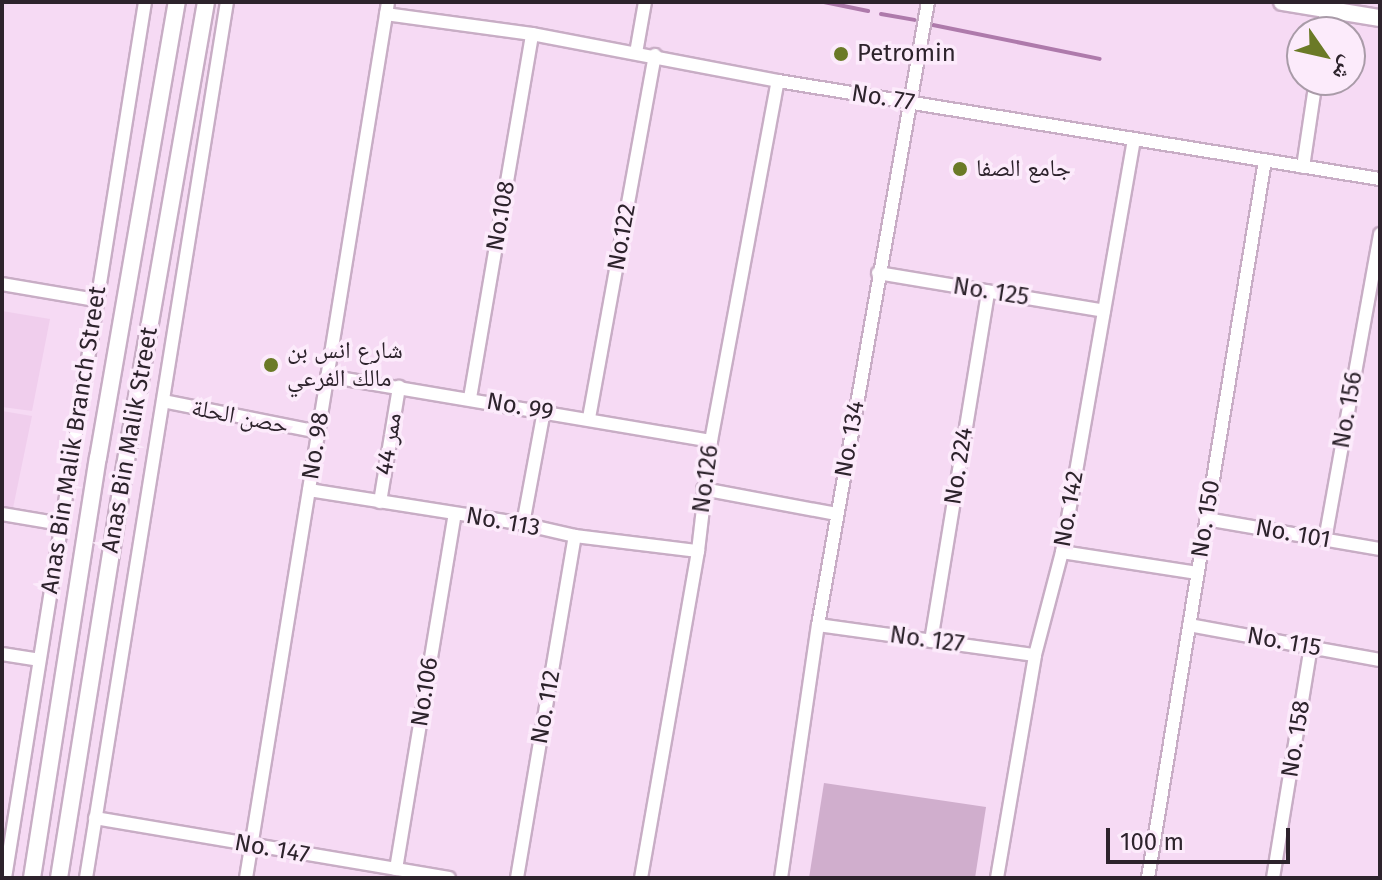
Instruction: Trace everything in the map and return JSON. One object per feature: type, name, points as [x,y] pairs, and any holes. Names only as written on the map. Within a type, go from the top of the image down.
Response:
[{"type":"main road","name":"Anas Bin Malik Street","points":[[32,878],[98,458],[177,2]]},
{"type":"main road","name":"Anas Bin Malik Street","points":[[59,878],[121,489],[206,2]]},
{"type":"main road","points":[[1282,2],[1380,18]]},
{"type":"street","name":"Anas Bin Malik Branch Street","points":[[5,878],[145,2]]},
{"type":"street","points":[[86,878],[227,2]]},
{"type":"street","points":[[636,53],[645,2]]},
{"type":"street","name":"No. 134","points":[[781,878],[818,625],[928,2]]},
{"type":"street","name":"No. 77","points":[[387,8],[655,55],[778,81],[1380,179]]},
{"type":"street","name":"No. 98","points":[[246,878],[387,8]]},
{"type":"street","points":[[1325,16],[1326,10]]},
{"type":"street","name":"No.108","points":[[470,398],[532,34]]},
{"type":"street","name":"No.122","points":[[589,418],[655,55]]},
{"type":"street","name":"No.126","points":[[641,878],[698,551],[711,441],[778,81]]},
{"type":"street","points":[[1303,167],[1314,96]]},
{"type":"street","name":"No. 142","points":[[997,878],[1035,655],[1062,552],[1134,139]]},
{"type":"street","name":"No. 150","points":[[1148,878],[1265,160]]},
{"type":"street","name":"No. 156","points":[[1325,540],[1380,234]]},
{"type":"street","name":"No. 125","points":[[878,273],[1104,311]]},
{"type":"street","points":[[2,284],[96,300]]},
{"type":"street","name":"No. 224","points":[[931,641],[988,292]]},
{"type":"street","name":"No. 99","points":[[327,376],[711,441]]},
{"type":"street","name":"ممر 44","points":[[380,502],[399,387]]},
{"type":"street","name":"حصن الحلة","points":[[163,401],[318,432]]},
{"type":"street","points":[[523,524],[544,411]]},
{"type":"street","points":[[703,489],[837,514]]},
{"type":"street","name":"No. 113","points":[[309,490],[523,524],[575,536],[698,551]]},
{"type":"street","points":[[2,514],[61,524]]},
{"type":"street","name":"No.106","points":[[396,869],[455,514]]},
{"type":"street","name":"No. 101","points":[[1206,519],[1380,549]]},
{"type":"street","name":"No. 112","points":[[517,878],[575,536]]},
{"type":"street","points":[[1062,552],[1197,573]]},
{"type":"street","name":"No. 127","points":[[818,625],[1035,655]]},
{"type":"street","name":"No. 115","points":[[1189,625],[1380,660]]},
{"type":"street","name":"No. 158","points":[[1273,878],[1311,647]]},
{"type":"street","points":[[2,654],[39,660]]},
{"type":"street","points":[[66,878],[74,788]]},
{"type":"street","points":[[25,878],[45,801]]},
{"type":"street","name":"No. 147","points":[[95,818],[449,878]]},
{"type":"shaded area","points":[[2,311],[50,319],[32,411],[2,407]]},
{"type":"shaded area","points":[[2,411],[32,416],[13,508],[2,507]]},
{"type":"shaded area","points":[[824,783],[986,807],[975,878],[809,878]]},
{"type":"waterway","points":[[824,2],[868,11]]},
{"type":"waterway","points":[[881,14],[914,20]]},
{"type":"waterway","points":[[933,25],[1100,59]]},
{"type":"place","name":"Petromin","points":[[841,54]]},
{"type":"place","name":"جامع الصفا","points":[[960,169]]},
{"type":"place","name":"شارع انس بن مالك الفرعي","points":[[271,365]]}]
